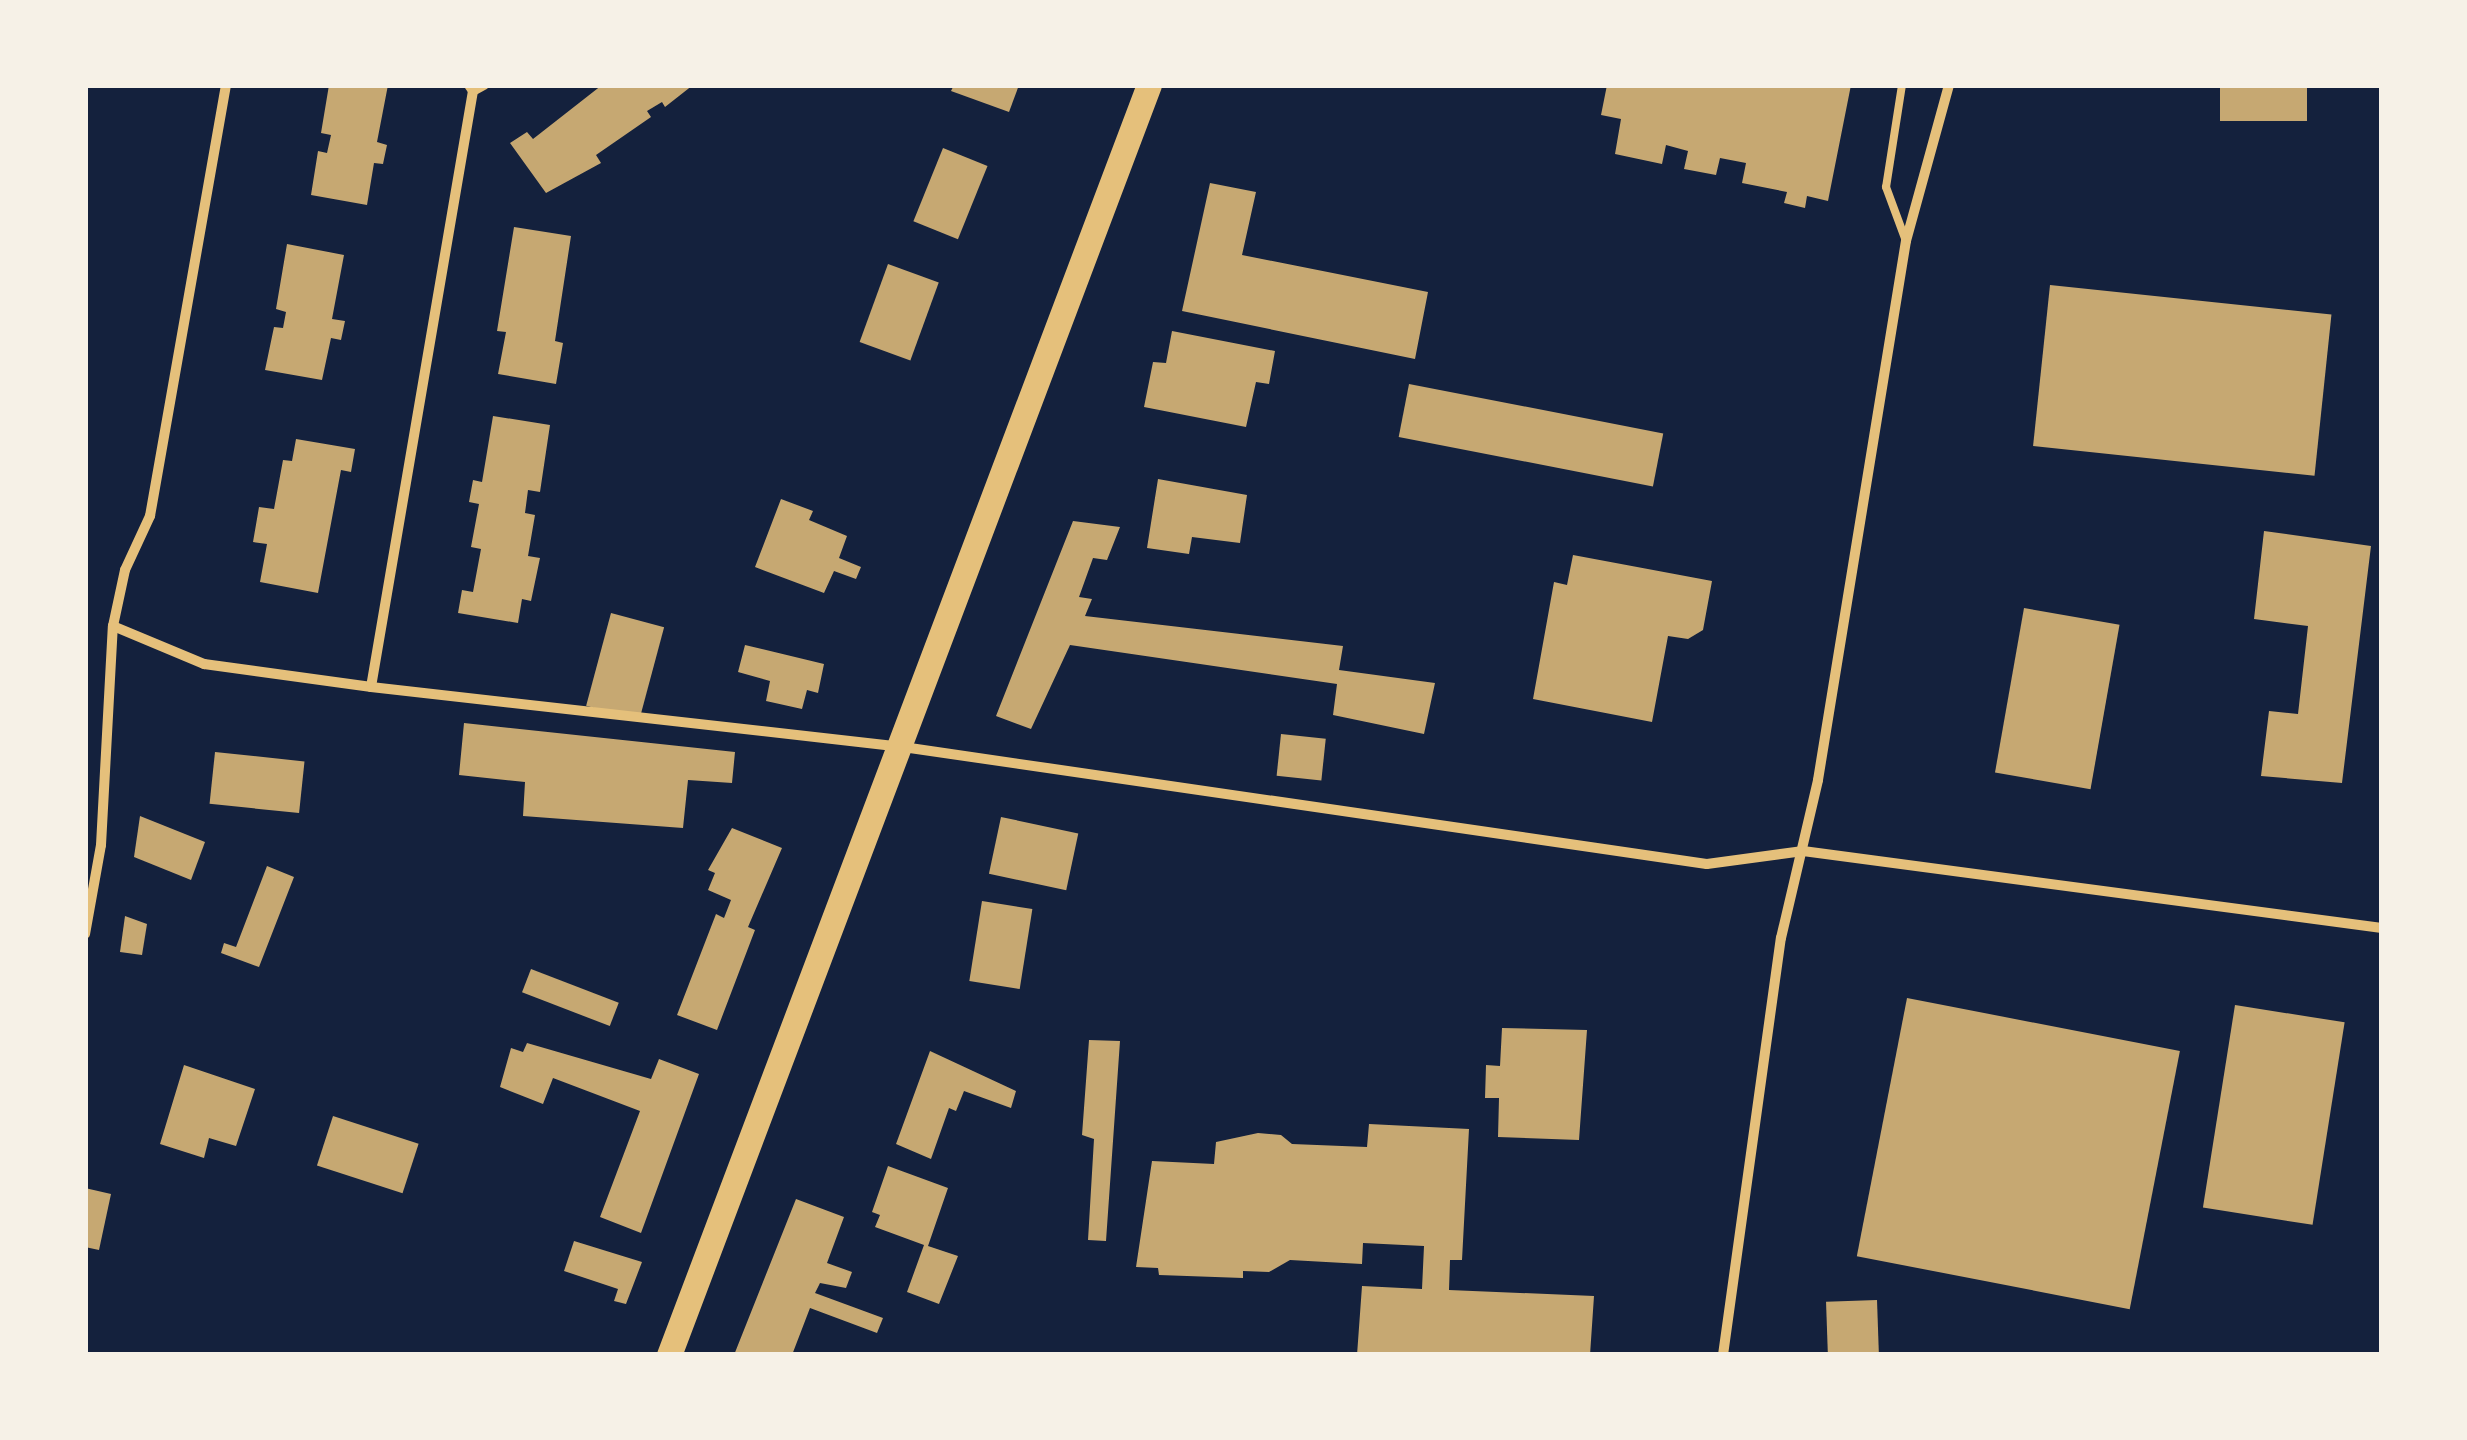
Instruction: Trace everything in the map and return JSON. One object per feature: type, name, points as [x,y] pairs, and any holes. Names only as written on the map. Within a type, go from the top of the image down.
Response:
[{"type":"main road","points":[[669,1355],[1149,85]]},
{"type":"street","points":[[85,934],[102,845],[114,626],[125,570],[150,516],[226,85]]},
{"type":"street","points":[[1723,1355],[1781,938],[1803,851],[1906,241],[1949,85]]},
{"type":"street","points":[[370,687],[476,87]]},
{"type":"street","points":[[114,626],[204,664],[370,687],[902,747],[1707,864],[1803,851],[2382,928]]},
{"type":"lane","points":[[1902,85],[1886,186],[1906,241]]},
{"type":"building","points":[[329,85],[388,85],[377,142],[387,145],[383,164],[374,163],[367,205],[311,195],[318,151],[327,153],[331,135],[321,133]]},
{"type":"building","points":[[602,85],[693,85],[665,107],[662,102],[647,111],[651,117],[596,155],[601,163],[546,193],[510,143],[527,132],[533,139]]},
{"type":"building","points":[[954,85],[1019,85],[1009,112],[951,91]]},
{"type":"building","points":[[1607,85],[1851,85],[1828,201],[1807,196],[1805,208],[1784,203],[1787,192],[1742,183],[1746,163],[1720,158],[1716,175],[1684,169],[1688,151],[1666,145],[1662,164],[1615,154],[1621,119],[1601,115]]},
{"type":"building","points":[[2220,85],[2307,85],[2307,121],[2220,121]]},
{"type":"building","points":[[943,148],[988,166],[958,239],[913,221]]},
{"type":"building","points":[[1210,183],[1256,192],[1242,255],[1428,292],[1415,359],[1182,311]]},
{"type":"building","points":[[514,227],[571,236],[555,341],[563,343],[556,384],[498,374],[506,332],[497,331]]},
{"type":"building","points":[[287,244],[344,255],[332,319],[345,321],[341,340],[331,338],[322,380],[265,370],[274,327],[283,328],[286,312],[276,309]]},
{"type":"building","points":[[888,264],[939,282],[910,360],[860,342]]},
{"type":"building","points":[[2050,285],[2331,315],[2315,476],[2033,446]]},
{"type":"building","points":[[1172,331],[1275,351],[1269,384],[1256,382],[1246,427],[1144,407],[1153,362],[1166,363]]},
{"type":"building","points":[[1409,384],[1663,433],[1653,486],[1399,437]]},
{"type":"building","points":[[493,416],[550,425],[540,492],[528,490],[525,513],[535,515],[528,556],[540,558],[531,601],[522,599],[518,623],[458,613],[462,590],[473,592],[481,549],[471,547],[479,504],[469,502],[473,480],[482,482]]},
{"type":"building","points":[[296,439],[355,449],[351,472],[341,470],[318,593],[260,582],[267,544],[253,542],[259,507],[274,509],[283,460],[292,461]]},
{"type":"building","points":[[1158,479],[1247,495],[1240,543],[1192,537],[1189,554],[1147,548]]},
{"type":"building","points":[[781,499],[813,511],[809,520],[847,536],[839,558],[861,567],[856,579],[834,571],[824,593],[755,567]]},
{"type":"building","points":[[1073,521],[1120,527],[1107,560],[1093,558],[1079,597],[1092,599],[1085,616],[1343,646],[1339,670],[1435,683],[1424,734],[1333,715],[1337,684],[1070,645],[1031,729],[996,716]]},
{"type":"building","points":[[2264,531],[2371,546],[2342,783],[2261,776],[2269,711],[2298,714],[2308,626],[2254,619]]},
{"type":"building","points":[[1573,555],[1712,581],[1703,630],[1688,639],[1668,636],[1652,722],[1533,699],[1554,582],[1567,585]]},
{"type":"building","points":[[2024,608],[2120,625],[2091,789],[1995,772]]},
{"type":"building","points":[[611,613],[664,627],[639,720],[586,706]]},
{"type":"building","points":[[745,645],[824,664],[818,693],[807,690],[802,709],[766,701],[770,681],[738,672]]},
{"type":"building","points":[[464,723],[735,752],[732,783],[688,780],[683,828],[523,816],[525,782],[459,775]]},
{"type":"building","points":[[1281,734],[1326,739],[1321,780],[1277,776]]},
{"type":"building","points":[[215,752],[305,761],[299,813],[210,804]]},
{"type":"building","points":[[140,816],[205,842],[191,880],[134,857]]},
{"type":"building","points":[[1001,817],[1078,833],[1066,890],[989,874]]},
{"type":"building","points":[[732,828],[782,848],[748,927],[755,930],[717,1030],[677,1015],[716,914],[724,918],[731,900],[708,890],[715,873],[708,870]]},
{"type":"building","points":[[267,866],[294,877],[259,967],[221,953],[224,943],[236,947]]},
{"type":"building","points":[[982,901],[1032,909],[1020,989],[969,981]]},
{"type":"building","points":[[125,916],[147,924],[142,955],[120,952]]},
{"type":"building","points":[[531,969],[619,1003],[610,1026],[522,992]]},
{"type":"building","points":[[1907,998],[2180,1051],[2130,1309],[1857,1256]]},
{"type":"building","points":[[2235,1005],[2345,1022],[2313,1225],[2203,1207]]},
{"type":"building","points":[[1502,1028],[1587,1030],[1579,1140],[1498,1137],[1499,1098],[1485,1098],[1486,1065],[1500,1066]]},
{"type":"building","points":[[1089,1040],[1120,1041],[1106,1241],[1088,1240],[1094,1139],[1082,1135]]},
{"type":"building","points":[[527,1043],[651,1079],[659,1059],[699,1074],[641,1233],[600,1217],[640,1111],[553,1078],[543,1104],[500,1087],[511,1048],[523,1052]]},
{"type":"building","points":[[930,1051],[1016,1091],[1011,1108],[964,1091],[956,1111],[949,1108],[931,1159],[896,1144]]},
{"type":"building","points":[[184,1065],[255,1089],[236,1146],[209,1138],[204,1158],[160,1144]]},
{"type":"building","points":[[333,1116],[419,1144],[403,1193],[317,1165]]},
{"type":"building","points":[[1369,1124],[1469,1129],[1462,1260],[1450,1260],[1449,1290],[1594,1296],[1590,1355],[1357,1355],[1362,1286],[1422,1289],[1424,1246],[1363,1243],[1362,1264],[1290,1260],[1269,1272],[1243,1271],[1243,1278],[1159,1275],[1158,1268],[1136,1267],[1152,1161],[1214,1164],[1216,1142],[1258,1133],[1281,1135],[1292,1144],[1367,1147]]},
{"type":"building","points":[[888,1166],[948,1188],[928,1246],[958,1256],[939,1304],[907,1292],[924,1245],[875,1227],[880,1215],[872,1212]]},
{"type":"building","points":[[85,1188],[111,1194],[99,1250],[85,1247]]},
{"type":"building","points":[[796,1199],[844,1217],[827,1263],[852,1272],[846,1288],[820,1283],[815,1293],[883,1318],[877,1333],[810,1308],[792,1355],[734,1355]]},
{"type":"building","points":[[574,1241],[642,1262],[626,1304],[614,1301],[618,1289],[564,1271]]},
{"type":"building","points":[[1877,1300],[1879,1355],[1828,1355],[1826,1302]]}]
